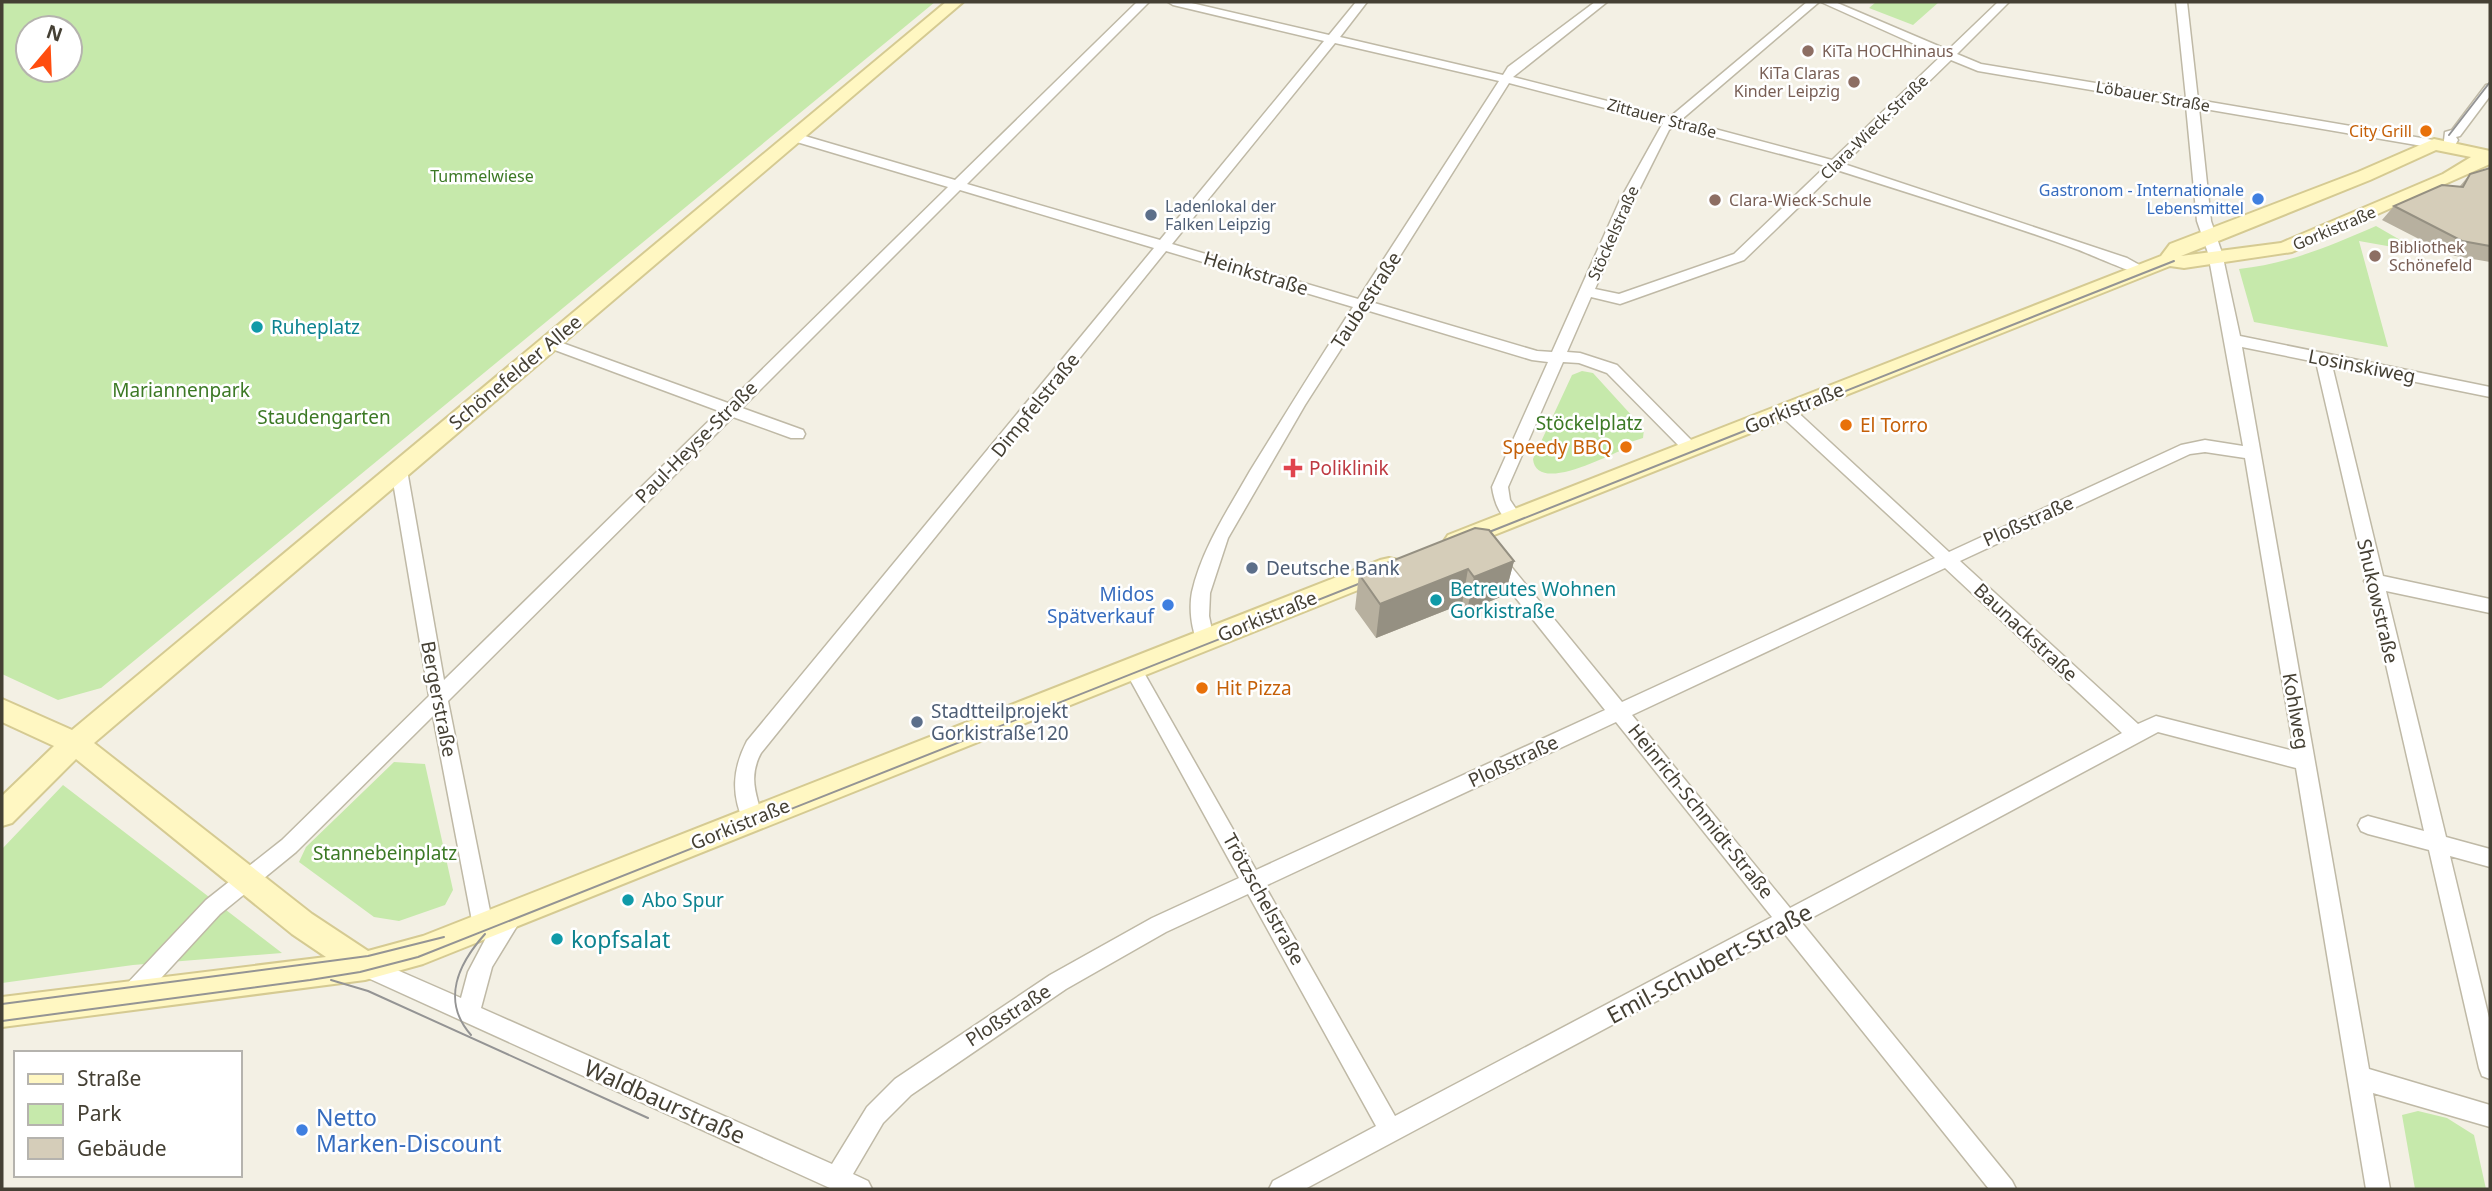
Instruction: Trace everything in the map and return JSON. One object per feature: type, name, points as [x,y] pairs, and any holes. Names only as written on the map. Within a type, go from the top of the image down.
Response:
[{"type":"main road","name":"Schönefelder Allee","points":[[75,743],[954,2]]},
{"type":"main road","name":"Löbauer Straße","points":[[2441,145],[2490,157]]},
{"type":"main road","name":"Gorkistraße","points":[[2168,260],[2177,248],[2207,235],[2441,145]]},
{"type":"main road","name":"Gorkistraße","points":[[1438,548],[2168,260],[2217,258],[2285,248],[2450,178],[2490,157]]},
{"type":"main road","name":"Gorkistraße","points":[[365,966],[423,950],[1415,557]]},
{"type":"main road","points":[[2,710],[75,743],[322,939],[365,966]]},
{"type":"main road","points":[[2,814],[75,743]]},
{"type":"main road","points":[[2,1012],[365,966]]},
{"type":"street","name":"Paul-Heyse-Straße","points":[[247,881],[289,846],[1143,2]]},
{"type":"street","name":"Zittauer Straße","points":[[1173,2],[1506,78],[1670,120],[1835,166],[2025,226],[2122,261],[2140,271]]},
{"type":"street","name":"Dimpfelstraße","points":[[752,819],[742,783],[742,768],[754,747],[1362,2]]},
{"type":"street","name":"Taubestraße","points":[[1205,640],[1200,617],[1201,593],[1220,537],[1299,402],[1363,306],[1506,78],[1521,61],[1602,2]]},
{"type":"street","name":"Stöckelstraße","points":[[1514,518],[1502,501],[1500,487],[1646,160],[1670,120],[1814,2]]},
{"type":"street","name":"Löbauer Straße","points":[[1826,2],[1978,66],[2441,145]]},
{"type":"street","name":"Clara-Wieck-Straße","points":[[1587,292],[1620,299],[1739,257],[2004,2]]},
{"type":"street","name":"Kohlweg","points":[[2182,2],[2207,235],[2217,258],[2233,341],[2378,1189]]},
{"type":"street","points":[[2441,145],[2452,140],[2449,135],[2456,133],[2490,88]]},
{"type":"street","name":"Heinkstraße","points":[[793,137],[1537,356],[1598,362],[1612,369],[1691,448]]},
{"type":"street","name":"Losinskiweg","points":[[2233,341],[2490,391]]},
{"type":"street","points":[[549,343],[797,434]]},
{"type":"street","name":"Shukowstraße","points":[[2323,358],[2373,581],[2490,1069]]},
{"type":"street","name":"Baunackstraße","points":[[1786,411],[2136,734]]},
{"type":"street","name":"Ploßstraße","points":[[836,1179],[875,1115],[903,1087],[1098,958],[1253,879],[2188,449],[2205,446],[2252,453]]},
{"type":"street","name":"Bergerstraße","points":[[399,470],[438,696],[483,926]]},
{"type":"street","name":"Heinrich-Schmidt-Straße","points":[[1475,534],[1790,920],[1997,1187]]},
{"type":"street","points":[[2373,581],[2490,607]]},
{"type":"street","name":"Trötzschelstraße","points":[[1133,669],[1253,879],[1391,1131]]},
{"type":"street","points":[[2136,734],[2157,724],[2305,762]]},
{"type":"street","name":"Emil-Schubert-Straße","points":[[1281,1189],[2136,734]]},
{"type":"street","points":[[2368,825],[2490,858]]},
{"type":"street","points":[[130,996],[213,907],[247,881]]},
{"type":"street","points":[[470,1013],[471,996],[482,961],[515,913]]},
{"type":"street","name":"Waldbaurstraße","points":[[365,966],[860,1189]]},
{"type":"street","points":[[2360,1078],[2490,1116]]},
{"type":"green space","name":"Mariannenpark","points":[[2,2],[935,2],[101,688],[58,700],[2,674]]},
{"type":"green space","points":[[1876,2],[1939,2],[1913,25],[1869,8]]},
{"type":"green space","points":[[2376,226],[2421,252],[2359,241],[2388,347],[2254,322],[2239,269],[2292,258]]},
{"type":"green space","name":"Stöckelplatz","points":[[1582,371],[1593,373],[1644,429],[1643,438],[1618,446],[1622,450],[1586,465],[1557,473],[1546,473],[1537,469],[1533,459],[1572,375]]},
{"type":"green space","name":"Stannebeinplatz","points":[[394,762],[425,764],[453,890],[445,905],[399,921],[374,917],[299,862],[306,847]]},
{"type":"green space","points":[[63,785],[282,953],[133,965],[2,983],[2,849]]},
{"type":"green space","points":[[2418,1111],[2447,1118],[2474,1135],[2486,1189],[2415,1189],[2402,1115]]},
{"type":"building","points":[[2490,168],[2490,246],[2462,241],[2394,206],[2442,185],[2463,187],[2470,174]]},
{"type":"building","points":[[1475,528],[1489,530],[1514,561],[1474,577],[1468,569],[1380,604],[1359,574]]},
{"type":"tram line","points":[[2449,135],[2490,82]]},
{"type":"tram line","points":[[1474,538],[2174,261]]},
{"type":"tram line","points":[[2,1021],[310,980],[360,972],[418,957],[1376,577]]},
{"type":"tram line","points":[[471,1035],[462,1022],[455,996],[461,970],[485,934]]},
{"type":"tram line","points":[[2,1004],[368,956],[444,937]]},
{"type":"tram line","points":[[331,980],[368,991],[648,1118]]},
{"type":"place","name":"KiTa HOCHhinaus","points":[[1808,51]]},
{"type":"place","name":"KiTa Claras Kinder Leipzig","points":[[1854,82]]},
{"type":"place","name":"City Grill","points":[[2426,131]]},
{"type":"place","name":"Gastronom - Internationale Lebensmittel","points":[[2258,199]]},
{"type":"place","name":"Clara-Wieck-Schule","points":[[1715,200]]},
{"type":"place","name":"Ladenlokal der Falken Leipzig","points":[[1151,215]]},
{"type":"place","name":"Bibliothek Schönefeld","points":[[2375,256]]},
{"type":"place","name":"Ruheplatz","points":[[257,327]]},
{"type":"place","name":"El Torro","points":[[1846,425]]},
{"type":"place","name":"Speedy BBQ","points":[[1626,447]]},
{"type":"place","name":"Poliklinik","points":[[1293,468]]},
{"type":"place","name":"Deutsche Bank","points":[[1252,568]]},
{"type":"place","name":"Betreutes Wohnen Gorkistraße","points":[[1436,600]]},
{"type":"place","name":"Midos Spätverkauf","points":[[1168,605]]},
{"type":"place","name":"Hit Pizza","points":[[1202,688]]},
{"type":"place","name":"Stadtteilprojekt Gorkistraße120","points":[[917,722]]},
{"type":"place","name":"Abo Spur","points":[[628,900]]},
{"type":"place","name":"kopfsalat","points":[[557,939]]},
{"type":"place","name":"Netto Marken-Discount","points":[[302,1130]]},
{"type":"park label","name":"Tummelwiese","points":[[482,176]]},
{"type":"park label","name":"Staudengarten","points":[[324,417]]}]
